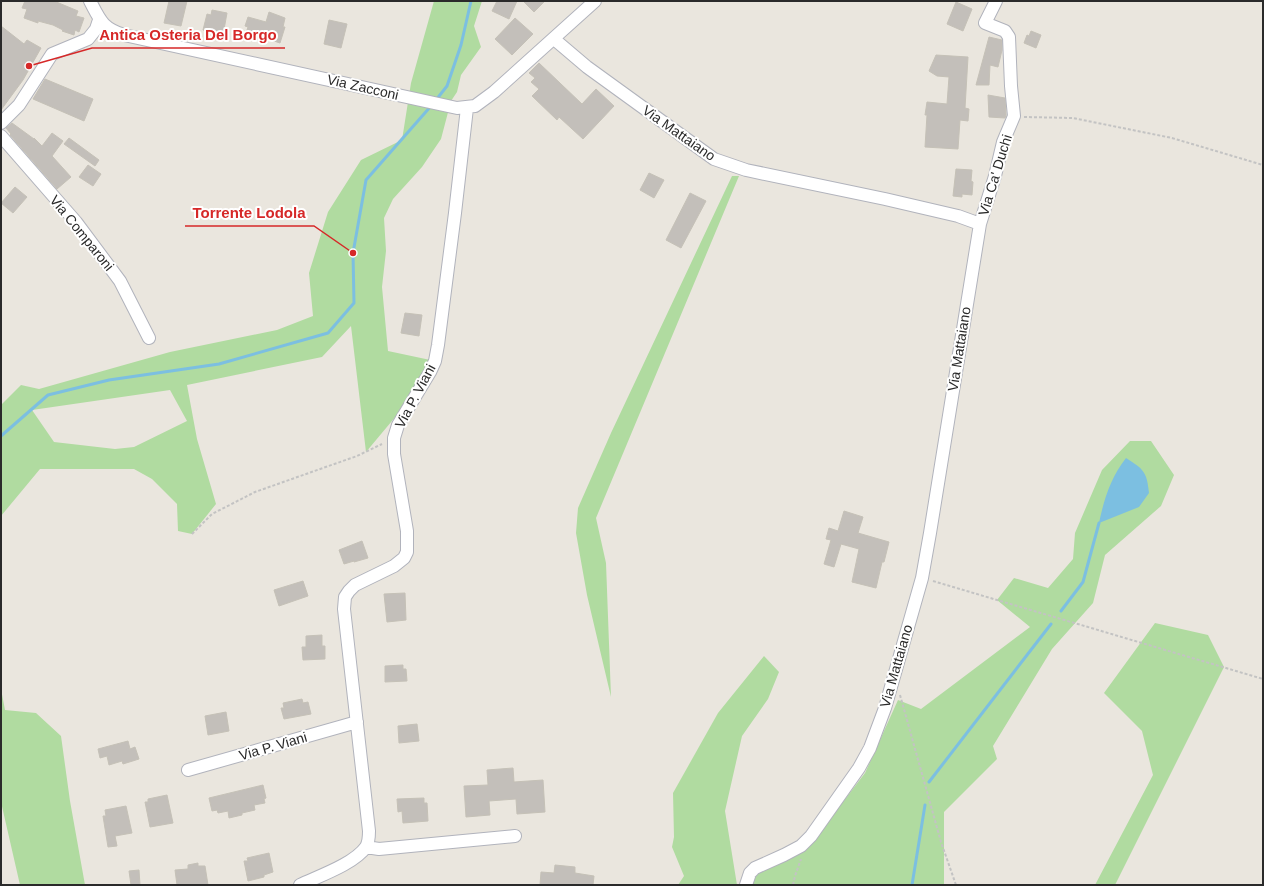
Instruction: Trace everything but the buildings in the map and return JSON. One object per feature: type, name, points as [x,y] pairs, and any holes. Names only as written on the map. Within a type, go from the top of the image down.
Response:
[{"type":"street","points":[[1,123],[19,105],[52,54],[88,39],[96,30],[99,20],[90,1]]},
{"type":"street","points":[[462,108],[480,103],[494,92],[595,1]]},
{"type":"street","name":"Via Ca' Duchi","points":[[980,224],[995,176],[1003,142],[1014,116],[1009,37],[1005,31],[985,23],[996,1]]},
{"type":"street","name":"Via Zacconi","points":[[99,20],[105,26],[116,32],[124,34],[462,108]]},
{"type":"street","name":"Via Mattaiano","points":[[554,39],[587,67],[714,159],[746,170],[885,199],[958,216],[980,224],[922,578],[878,728],[863,761],[811,836],[801,846],[779,858],[755,868],[750,873],[746,885]]},
{"type":"street","name":"Via P. Viani","points":[[366,847],[370,831],[344,609],[345,597],[352,588],[394,566],[404,558],[407,552],[407,531],[394,454],[394,438],[398,424],[430,372],[435,360],[455,213],[462,108]]},
{"type":"street","name":"Via Comparoni","points":[[1,136],[76,222],[120,281],[149,338]]},
{"type":"street","name":"Via P. Viani","points":[[188,770],[357,722]]},
{"type":"street","points":[[300,885],[346,863],[366,847],[379,849],[515,836]]},
{"type":"path","points":[[1014,116],[1073,118],[1172,138],[1263,165]]},
{"type":"path","points":[[192,534],[212,514],[237,500],[254,492],[361,454],[394,438]]},
{"type":"path","points":[[922,578],[1263,679]]},
{"type":"path","points":[[894,675],[942,842],[956,885]]},
{"type":"path","points":[[793,885],[801,858],[801,846]]},
{"type":"green space","points":[[434,1],[482,1],[474,26],[481,47],[461,75],[457,92],[451,101],[441,139],[422,167],[393,199],[384,218],[386,251],[382,287],[388,351],[435,361],[422,385],[366,452],[351,326],[322,357],[187,385],[197,439],[216,504],[192,534],[178,531],[177,504],[152,479],[134,469],[40,469],[1,516],[1,405],[21,385],[39,389],[170,352],[277,330],[313,316],[309,273],[328,212],[361,160],[402,140],[411,83]],"holes":[[[170,390],[187,421],[134,447],[115,449],[54,442],[32,410]]]},
{"type":"green space","points":[[732,176],[739,176],[596,518],[606,563],[611,697],[587,595],[576,533],[578,508],[611,433]]},
{"type":"green space","points":[[1130,441],[1151,441],[1174,475],[1161,506],[1105,555],[1093,603],[1052,649],[993,746],[997,759],[944,812],[944,885],[749,885],[750,877],[810,845],[865,773],[898,700],[921,709],[1030,627],[997,600],[1014,578],[1048,588],[1073,559],[1075,533],[1102,470]]},
{"type":"green space","points":[[1155,623],[1208,635],[1224,667],[1115,885],[1095,885],[1153,775],[1142,731],[1104,693]]},
{"type":"green space","points":[[764,656],[779,672],[768,699],[742,736],[725,811],[737,885],[678,885],[684,876],[672,847],[674,837],[673,793],[718,713]]},
{"type":"green space","points":[[1,689],[5,710],[36,713],[61,736],[70,801],[85,885],[20,885],[1,802]]},
{"type":"water","points":[[1126,458],[1143,471],[1147,480],[1149,493],[1139,507],[1099,523],[1103,505],[1109,489],[1116,473]]},
{"type":"waterway","points":[[436,100],[447,86],[461,45],[471,1]]},
{"type":"waterway","points":[[1,436],[48,395],[109,380],[219,364],[328,333],[354,303],[353,253],[366,180],[431,106]]},
{"type":"waterway","points":[[1061,611],[1083,582],[1099,523]]},
{"type":"waterway","points":[[929,782],[1051,624]]},
{"type":"waterway","points":[[912,885],[925,805]]},
{"type":"place","name":"Antica Osteria Del Borgo","points":[[29,66]]},
{"type":"place","name":"Torrente Lodola","points":[[353,253]]}]
